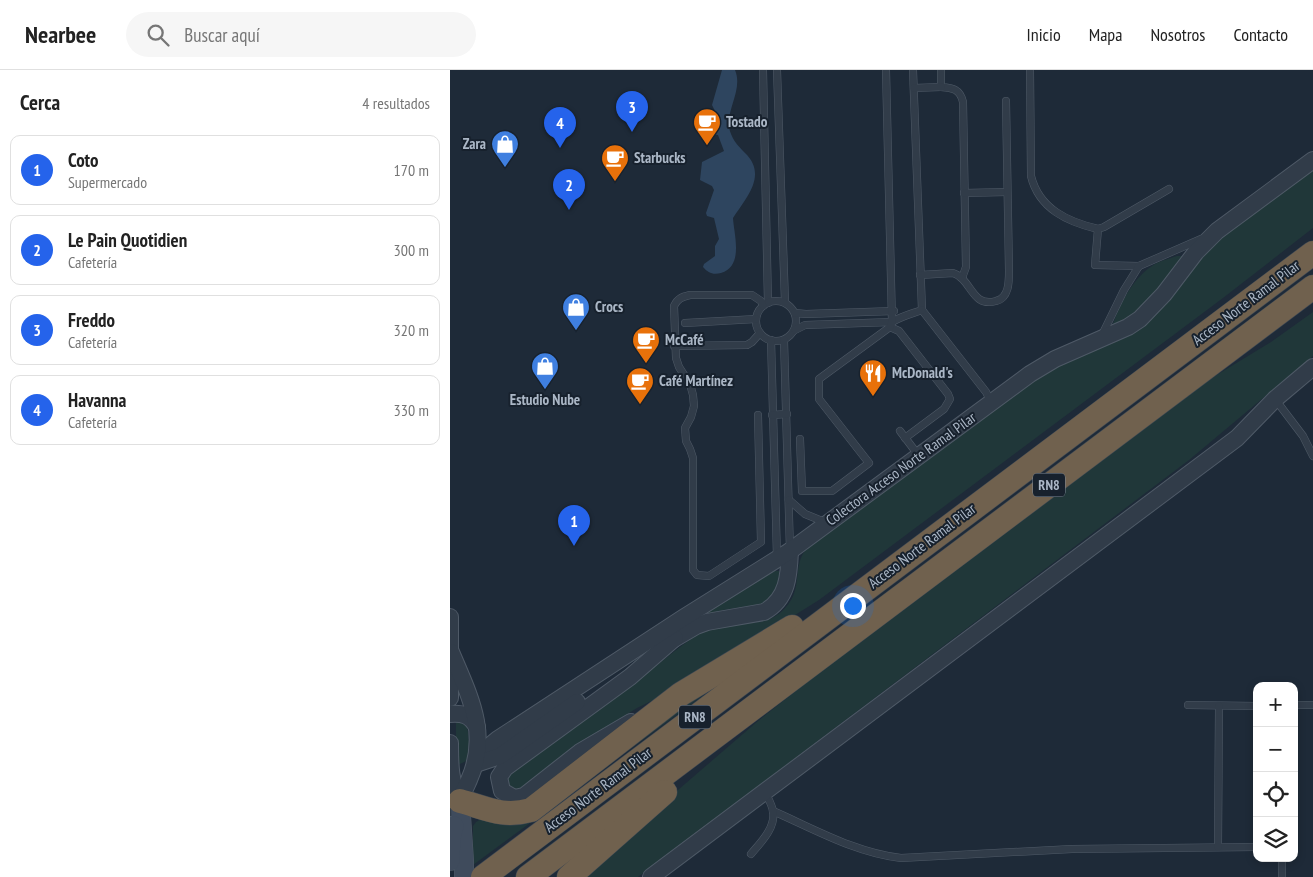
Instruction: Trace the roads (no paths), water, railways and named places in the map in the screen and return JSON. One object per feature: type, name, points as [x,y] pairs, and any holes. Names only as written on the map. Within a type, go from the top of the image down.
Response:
[{"type":"highway","name":"Acceso Norte Ramal Pilar","points":[[483,877],[1310,255]]},
{"type":"highway","name":"Acceso Norte Ramal Pilar","points":[[528,877],[1313,287]]},
{"type":"highway","points":[[1206,367],[1275,334],[1313,305]]},
{"type":"highway","points":[[455,804],[503,814],[518,814],[531,810],[681,694],[906,558]]},
{"type":"highway","points":[[568,877],[723,742],[784,684]]},
{"type":"main road","points":[[450,823],[455,804]]},
{"type":"main road","points":[[450,861],[455,804]]},
{"type":"main road","points":[[455,804],[464,851],[464,877]]},
{"type":"street","name":"Colectora Acceso Norte Ramal Pilar","points":[[476,764],[498,739],[683,618],[784,555],[1044,365],[1128,327],[1150,310],[1196,252],[1217,231],[1313,160]]},
{"type":"street","points":[[651,877],[1236,438],[1275,399],[1313,368]]},
{"type":"street","points":[[476,764],[500,756],[630,665],[696,626],[707,622],[764,612],[770,608],[780,598],[787,583],[784,555]]},
{"type":"street","points":[[450,617],[450,698]]},
{"type":"street","points":[[675,638],[630,677],[505,768],[499,777],[502,791],[514,798],[524,796],[593,743],[681,694]]},
{"type":"street","points":[[451,652],[474,708],[477,727],[476,764],[455,804]]},
{"type":"street","points":[[450,714],[463,713],[477,727]]},
{"type":"street","points":[[450,743],[450,776],[455,804]]},
{"type":"lane","points":[[763,70],[765,304]]},
{"type":"lane","points":[[777,70],[785,302],[797,318],[795,330]]},
{"type":"lane","points":[[886,70],[891,324]]},
{"type":"lane","points":[[913,70],[922,310],[986,392],[991,402]]},
{"type":"lane","points":[[941,70],[941,87]]},
{"type":"lane","points":[[1030,70],[1032,176],[1034,186],[1044,202],[1061,217],[1081,225],[1098,229],[1104,228],[1170,189]]},
{"type":"lane","points":[[914,88],[953,88],[960,93],[963,102],[966,267],[962,278]]},
{"type":"lane","points":[[920,274],[953,273],[962,278],[976,298],[986,303],[997,301],[1005,295],[1009,271],[1006,101]]},
{"type":"lane","points":[[964,193],[1008,192]]},
{"type":"lane","points":[[1098,229],[1095,265],[1139,266],[1217,231]]},
{"type":"lane","points":[[1100,340],[1124,290],[1139,266]]},
{"type":"lane","points":[[758,415],[761,542],[709,576],[697,575],[693,570],[692,562],[693,458],[686,441],[686,428],[694,406],[690,384],[679,367],[674,346],[674,306],[682,296],[690,295],[745,294],[758,298],[765,304]]},
{"type":"lane","points":[[785,302],[773,301],[765,304],[757,314],[756,324],[760,333],[771,340],[784,340],[795,330],[805,325],[891,324],[899,331],[950,399],[944,409],[905,438]]},
{"type":"lane","points":[[795,313],[892,310],[904,315]]},
{"type":"lane","points":[[800,439],[802,491],[832,491],[869,463],[820,399],[819,379],[904,315],[922,310]]},
{"type":"lane","points":[[685,323],[756,320]]},
{"type":"lane","points":[[674,346],[747,345],[760,333]]},
{"type":"lane","points":[[771,340],[773,440],[784,555]]},
{"type":"lane","points":[[784,340],[789,500],[784,555]]},
{"type":"lane","points":[[1275,399],[1303,436],[1313,456]]},
{"type":"lane","points":[[772,415],[787,414]]},
{"type":"lane","points":[[900,431],[919,456]]},
{"type":"lane","points":[[773,440],[787,439]]},
{"type":"lane","points":[[789,500],[804,514],[827,523]]},
{"type":"lane","points":[[1188,705],[1253,706]]},
{"type":"lane","points":[[1298,705],[1313,705]]},
{"type":"lane","points":[[1218,847],[1219,706]]},
{"type":"lane","points":[[751,854],[768,833],[772,822],[773,811],[765,791]]},
{"type":"lane","points":[[773,811],[863,850],[880,856],[901,858],[1072,848],[1253,847]]},
{"type":"lane","points":[[1282,862],[1282,877]]},
{"type":"water","points":[[722,70],[735,70],[737,84],[730,113],[729,127],[735,141],[752,161],[755,178],[749,194],[733,218],[736,249],[733,264],[721,273],[713,274],[703,267],[704,264],[715,256],[715,246],[719,239],[714,218],[707,216],[706,213],[714,190],[712,186],[700,180],[702,162],[724,151],[718,135],[707,133],[706,131],[709,125],[720,121],[712,105]]},
{"type":"place","name":"Freddo","points":[[632,132]]},
{"type":"place","name":"Tostado","points":[[707,146]]},
{"type":"place","name":"Havanna","points":[[560,148]]},
{"type":"place","name":"Zara","points":[[505,168]]},
{"type":"place","name":"Starbucks","points":[[615,182]]},
{"type":"place","name":"Le Pain Quotidien","points":[[569,210]]},
{"type":"place","name":"Crocs","points":[[576,331]]},
{"type":"place","name":"McCafé","points":[[646,364]]},
{"type":"place","name":"Estudio Nube","points":[[545,390]]},
{"type":"place","name":"McDonald's","points":[[873,397]]},
{"type":"place","name":"Café Martínez","points":[[640,405]]},
{"type":"place","name":"Coto","points":[[574,546]]}]
